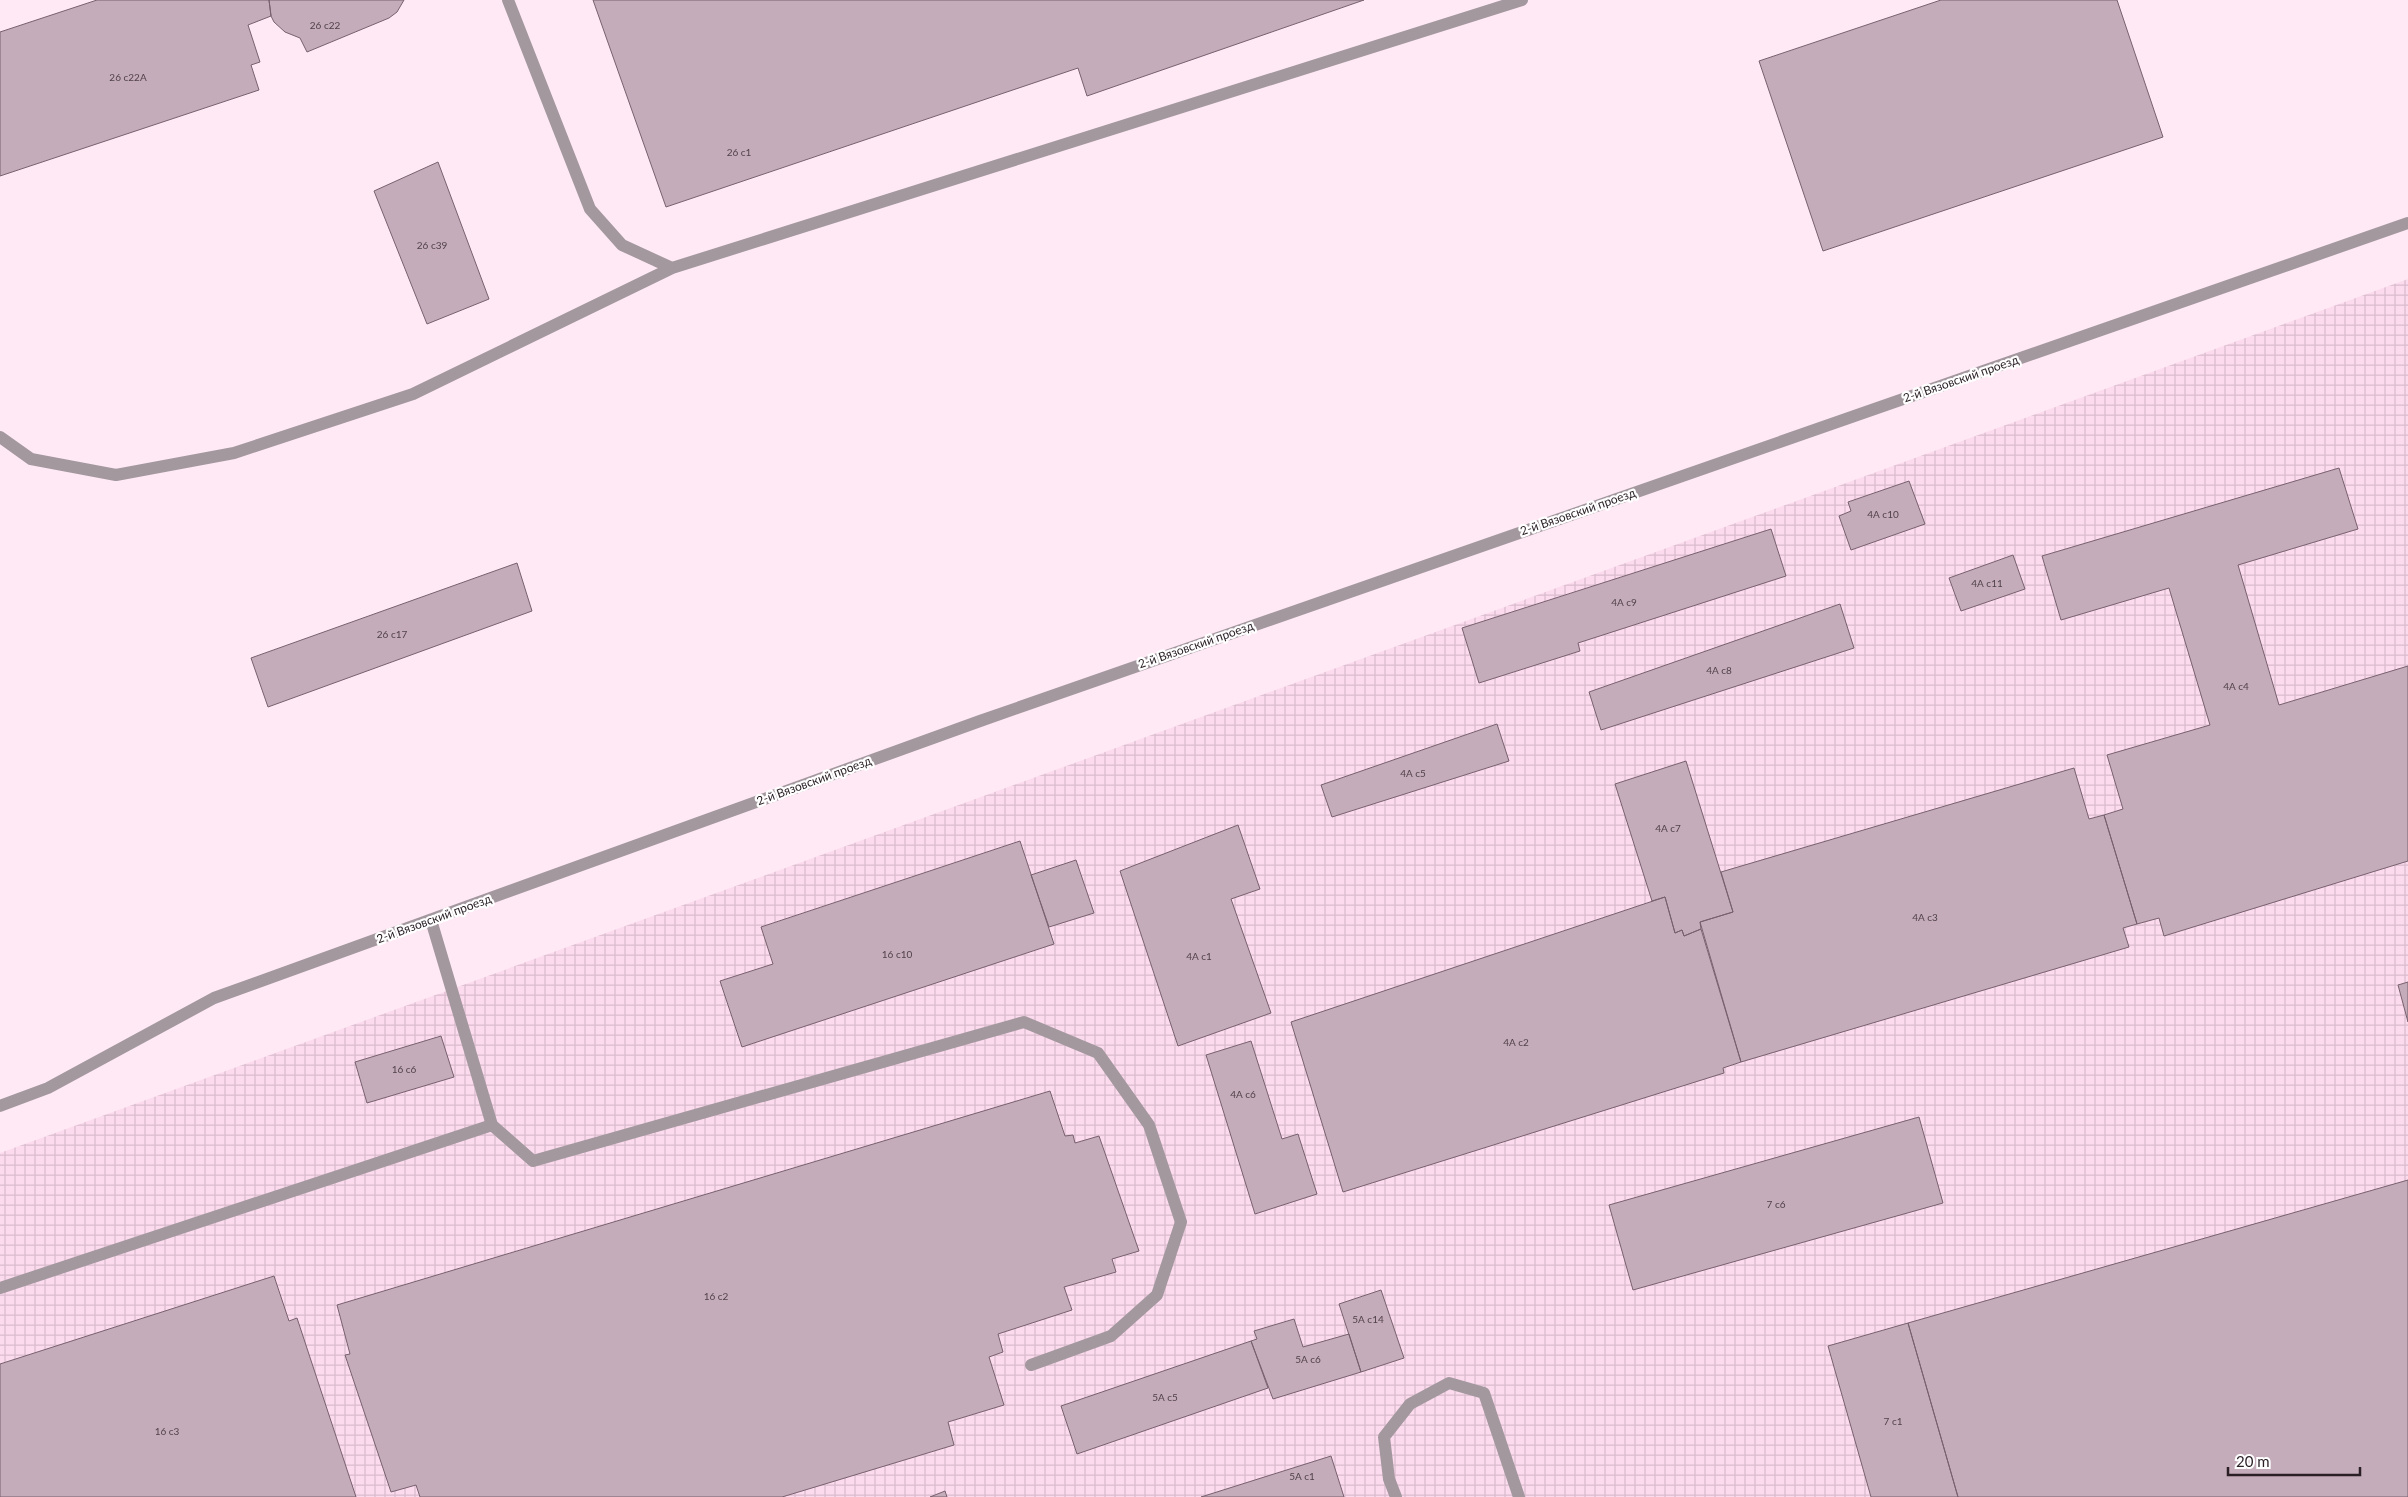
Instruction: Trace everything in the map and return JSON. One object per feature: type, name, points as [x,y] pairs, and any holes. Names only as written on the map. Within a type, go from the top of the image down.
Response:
[{"type":"street","points":[[508,0],[590,208],[622,245],[672,268]]},
{"type":"street","points":[[0,437],[30,459],[116,475],[234,453],[413,394],[672,268],[1522,0]]},
{"type":"street","name":"2-й Вязовский проезд","points":[[0,1106],[48,1088],[214,998],[980,720],[2408,223]]},
{"type":"street","points":[[431,920],[492,1125],[533,1161],[1024,1022],[1098,1053],[1149,1125],[1182,1222],[1157,1295],[1111,1336],[1030,1365]]},
{"type":"street","points":[[0,1288],[492,1125]]},
{"type":"street","points":[[1396,1497],[1390,1479],[1384,1437],[1410,1404],[1449,1383],[1484,1393],[1519,1497]]},
{"type":"shaded area","points":[[2408,279],[2408,1497],[0,1497],[0,1153]]},
{"type":"building","points":[[97,0],[269,0],[271,16],[248,25],[260,62],[251,65],[259,90],[0,176],[0,32]]},
{"type":"building","points":[[269,0],[404,0],[397,12],[389,18],[307,52],[300,38],[285,32],[274,22],[271,16]]},
{"type":"building","points":[[593,0],[1364,0],[1087,96],[1078,68],[666,207]]},
{"type":"building","points":[[1941,0],[2117,0],[2163,137],[1823,251],[1759,61]]},
{"type":"building","points":[[438,162],[489,299],[427,324],[374,191]]},
{"type":"building","points":[[2339,468],[2358,529],[2238,565],[2279,705],[2408,666],[2408,861],[2164,936],[2159,918],[2137,924],[2104,815],[2123,809],[2107,755],[2210,725],[2169,588],[2061,620],[2042,556]]},
{"type":"building","points":[[1909,481],[1925,524],[1851,550],[1839,516],[1851,511],[1848,502]]},
{"type":"building","points":[[1771,529],[1786,576],[1578,643],[1580,651],[1479,683],[1462,628]]},
{"type":"building","points":[[2013,555],[2025,589],[1961,611],[1949,578]]},
{"type":"building","points":[[517,563],[532,611],[268,707],[251,658]]},
{"type":"building","points":[[1840,604],[1854,648],[1601,730],[1589,692]]},
{"type":"building","points":[[1497,724],[1509,761],[1332,817],[1321,785]]},
{"type":"building","points":[[1686,761],[1733,912],[1700,922],[1701,929],[1684,936],[1682,930],[1675,933],[1665,897],[1652,901],[1615,784]]},
{"type":"building","points":[[2074,768],[2089,819],[2104,815],[2137,924],[2123,928],[2129,947],[1741,1062],[1700,922],[1733,912],[1721,872]]},
{"type":"building","points":[[1238,825],[1260,889],[1231,899],[1271,1013],[1178,1046],[1120,871]]},
{"type":"building","points":[[1020,841],[1054,944],[742,1047],[720,981],[773,964],[761,927]]},
{"type":"building","points":[[1076,860],[1094,913],[1049,927],[1031,875]]},
{"type":"building","points":[[1665,897],[1675,933],[1682,930],[1684,936],[1701,929],[1741,1062],[1723,1068],[1724,1073],[1343,1192],[1291,1022]]},
{"type":"building","points":[[2408,982],[2408,1022],[2398,985]]},
{"type":"building","points":[[441,1036],[454,1077],[367,1103],[355,1062]]},
{"type":"building","points":[[1251,1041],[1282,1139],[1298,1134],[1317,1194],[1255,1214],[1206,1055]]},
{"type":"building","points":[[1050,1091],[1065,1136],[1073,1135],[1075,1143],[1099,1136],[1139,1251],[1112,1259],[1116,1272],[1064,1287],[1072,1310],[998,1334],[1003,1352],[989,1357],[1004,1405],[948,1422],[954,1445],[782,1497],[420,1497],[416,1485],[391,1492],[345,1355],[350,1354],[337,1305]]},
{"type":"building","points":[[1919,1117],[1943,1203],[1633,1290],[1609,1205]]},
{"type":"building","points":[[2408,1180],[2408,1497],[1958,1497],[1908,1323]]},
{"type":"building","points":[[274,1276],[289,1321],[297,1318],[356,1497],[0,1497],[0,1364]]},
{"type":"building","points":[[1381,1290],[1404,1358],[1361,1372],[1339,1304]]},
{"type":"building","points":[[1294,1319],[1303,1347],[1349,1334],[1361,1372],[1273,1399],[1251,1341],[1257,1339],[1254,1331]]},
{"type":"building","points":[[1908,1323],[1958,1497],[1871,1497],[1828,1346]]},
{"type":"building","points":[[1251,1341],[1268,1388],[1077,1454],[1061,1406]]},
{"type":"building","points":[[1331,1456],[1344,1497],[1201,1497]]},
{"type":"building","points":[[945,1491],[947,1497],[930,1497]]}]
